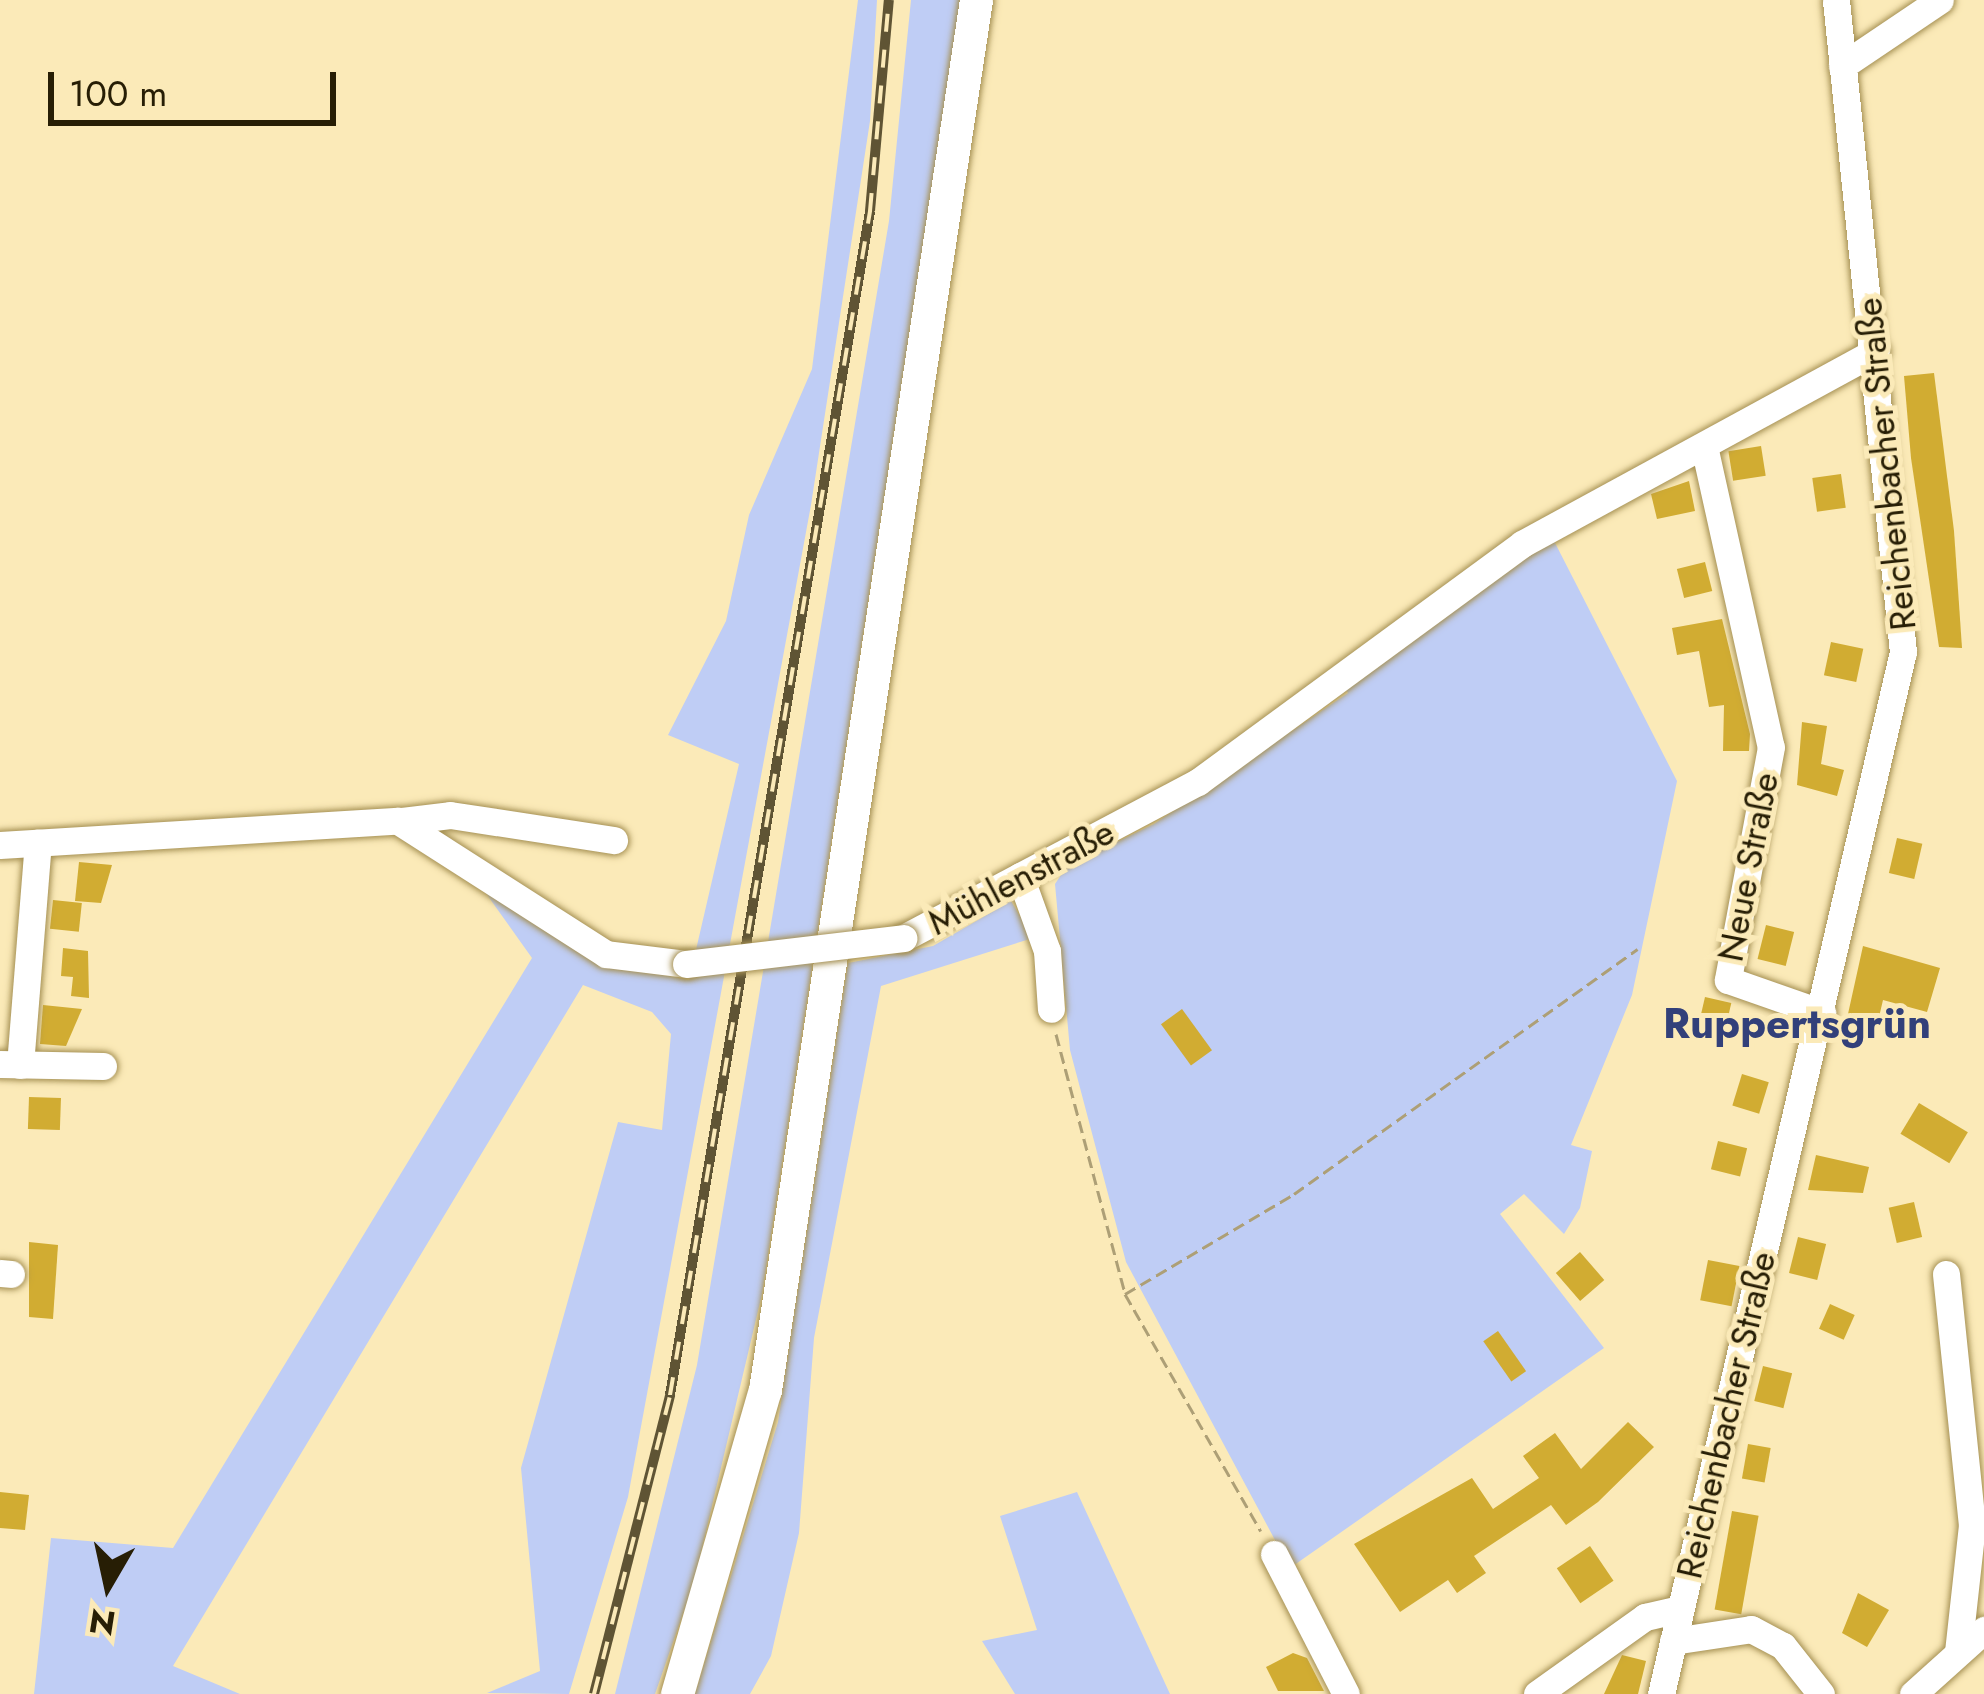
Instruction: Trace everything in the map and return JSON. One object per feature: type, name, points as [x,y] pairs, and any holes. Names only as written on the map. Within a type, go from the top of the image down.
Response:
[{"type":"main road","points":[[677,1694],[765,1390],[976,0]]},
{"type":"street","name":"Reichenbacher Straße","points":[[1660,1694],[1903,652],[1876,351],[1836,0]]},
{"type":"street","points":[[1843,66],[1940,0]]},
{"type":"street","name":"Mühlenstraße","points":[[398,821],[606,954],[686,964],[903,938],[1198,782],[1522,544],[1876,351]]},
{"type":"street","name":"Neue Straße","points":[[1704,446],[1771,747],[1728,980],[1822,1013]]},
{"type":"street","points":[[0,845],[450,815],[614,840]]},
{"type":"street","points":[[38,843],[10,1064],[103,1066]]},
{"type":"street","points":[[1020,876],[1047,951],[1051,1009]]},
{"type":"street","points":[[1913,1694],[1969,1642],[1972,1525],[1946,1274]]},
{"type":"street","points":[[1274,1554],[1346,1694]]},
{"type":"street","points":[[1537,1694],[1645,1617],[1680,1610]]},
{"type":"street","points":[[1673,1641],[1751,1629],[1783,1646],[1821,1694]]},
{"type":"path","points":[[1125,1294],[1294,1194],[1638,950]]},
{"type":"path","points":[[1051,1009],[1125,1294],[1274,1554]]},
{"type":"shaded area","points":[[858,0],[877,0],[870,121],[811,505],[628,1497],[569,1694],[487,1693],[540,1671],[521,1468],[618,1122],[662,1130],[671,1034],[652,1012],[583,985],[173,1666],[240,1694],[34,1694],[51,1538],[173,1548],[532,958],[480,885],[592,961],[689,980],[739,764],[668,735],[726,621],[749,515],[812,369]]},
{"type":"shaded area","points":[[911,0],[960,0],[762,1294],[694,1582],[655,1694],[615,1694],[697,1365],[889,221]]},
{"type":"shaded area","points":[[1552,537],[1677,781],[1632,995],[1571,1145],[1592,1151],[1580,1208],[1564,1234],[1524,1194],[1500,1214],[1604,1348],[1290,1568],[1126,1262],[1070,1050],[1055,884],[1067,866],[1154,824],[1348,693],[1335,671]]},
{"type":"shaded area","points":[[1011,901],[1033,938],[881,986],[814,1338],[799,1533],[771,1656],[750,1694],[695,1694],[778,1422],[848,963],[933,946]]},
{"type":"shaded area","points":[[1077,1492],[1170,1694],[1015,1694],[982,1641],[1037,1630],[1000,1516]]},
{"type":"building","points":[[1934,373],[1954,531],[1962,648],[1939,647],[1911,458],[1904,376]]},
{"type":"building","points":[[1761,446],[1766,476],[1733,481],[1728,451]]},
{"type":"building","points":[[1841,474],[1846,508],[1817,512],[1812,478]]},
{"type":"building","points":[[1689,481],[1695,511],[1657,519],[1651,494]]},
{"type":"building","points":[[1705,562],[1712,591],[1684,598],[1677,569]]},
{"type":"building","points":[[1722,619],[1750,734],[1749,751],[1723,751],[1724,705],[1709,707],[1699,651],[1677,655],[1672,628]]},
{"type":"building","points":[[1831,642],[1863,649],[1856,682],[1824,675]]},
{"type":"building","points":[[1802,722],[1827,726],[1821,764],[1844,770],[1837,796],[1797,785]]},
{"type":"building","points":[[1897,838],[1922,844],[1914,879],[1889,873]]},
{"type":"building","points":[[79,862],[112,865],[101,903],[75,901]]},
{"type":"building","points":[[53,900],[82,903],[79,932],[50,929]]},
{"type":"building","points":[[1766,925],[1794,932],[1786,966],[1758,959]]},
{"type":"building","points":[[1863,946],[1940,968],[1927,1012],[1883,1000],[1876,1030],[1846,1023]]},
{"type":"building","points":[[63,948],[88,951],[89,998],[71,996],[73,977],[61,976]]},
{"type":"building","points":[[1705,997],[1731,1003],[1723,1039],[1697,1033]]},
{"type":"building","points":[[43,1005],[82,1009],[66,1046],[40,1044]]},
{"type":"building","points":[[1182,1009],[1212,1050],[1191,1066],[1161,1024]]},
{"type":"building","points":[[1742,1074],[1769,1082],[1759,1114],[1732,1106]]},
{"type":"building","points":[[29,1097],[61,1098],[60,1130],[28,1129]]},
{"type":"building","points":[[1919,1103],[1968,1132],[1949,1163],[1900,1134]]},
{"type":"building","points":[[1718,1141],[1747,1148],[1740,1176],[1711,1169]]},
{"type":"building","points":[[1816,1155],[1869,1167],[1863,1193],[1808,1190]]},
{"type":"building","points":[[1914,1202],[1922,1237],[1897,1243],[1889,1208]]},
{"type":"building","points":[[1798,1237],[1826,1244],[1817,1280],[1789,1273]]},
{"type":"building","points":[[29,1242],[58,1245],[53,1319],[29,1317]]},
{"type":"building","points":[[1580,1252],[1604,1280],[1580,1301],[1556,1273]]},
{"type":"building","points":[[1708,1260],[1739,1266],[1732,1306],[1700,1300]]},
{"type":"building","points":[[1830,1304],[1855,1315],[1844,1340],[1819,1329]]},
{"type":"building","points":[[1498,1331],[1526,1371],[1511,1381],[1483,1341]]},
{"type":"building","points":[[1763,1366],[1792,1373],[1783,1408],[1754,1401]]},
{"type":"building","points":[[1628,1422],[1654,1447],[1598,1502],[1566,1525],[1551,1505],[1474,1556],[1486,1573],[1457,1593],[1448,1580],[1400,1612],[1354,1544],[1472,1478],[1493,1509],[1539,1478],[1523,1456],[1555,1433],[1581,1469]]},
{"type":"building","points":[[1748,1444],[1771,1448],[1765,1482],[1742,1478]]},
{"type":"building","points":[[0,1492],[29,1495],[25,1530],[0,1528]]},
{"type":"building","points":[[1732,1511],[1759,1516],[1741,1614],[1715,1609]]},
{"type":"building","points":[[1590,1546],[1613,1581],[1580,1603],[1557,1568]]},
{"type":"building","points":[[1858,1593],[1889,1610],[1867,1647],[1842,1633]]},
{"type":"building","points":[[1293,1653],[1307,1658],[1324,1691],[1278,1691],[1266,1667]]},
{"type":"building","points":[[1622,1655],[1646,1661],[1638,1694],[1604,1694]]},
{"type":"railway","points":[[594,1694],[670,1395],[870,211],[889,0]]},
{"type":"district","name":"Ruppertsgrün","points":[[1797,1024]]}]
